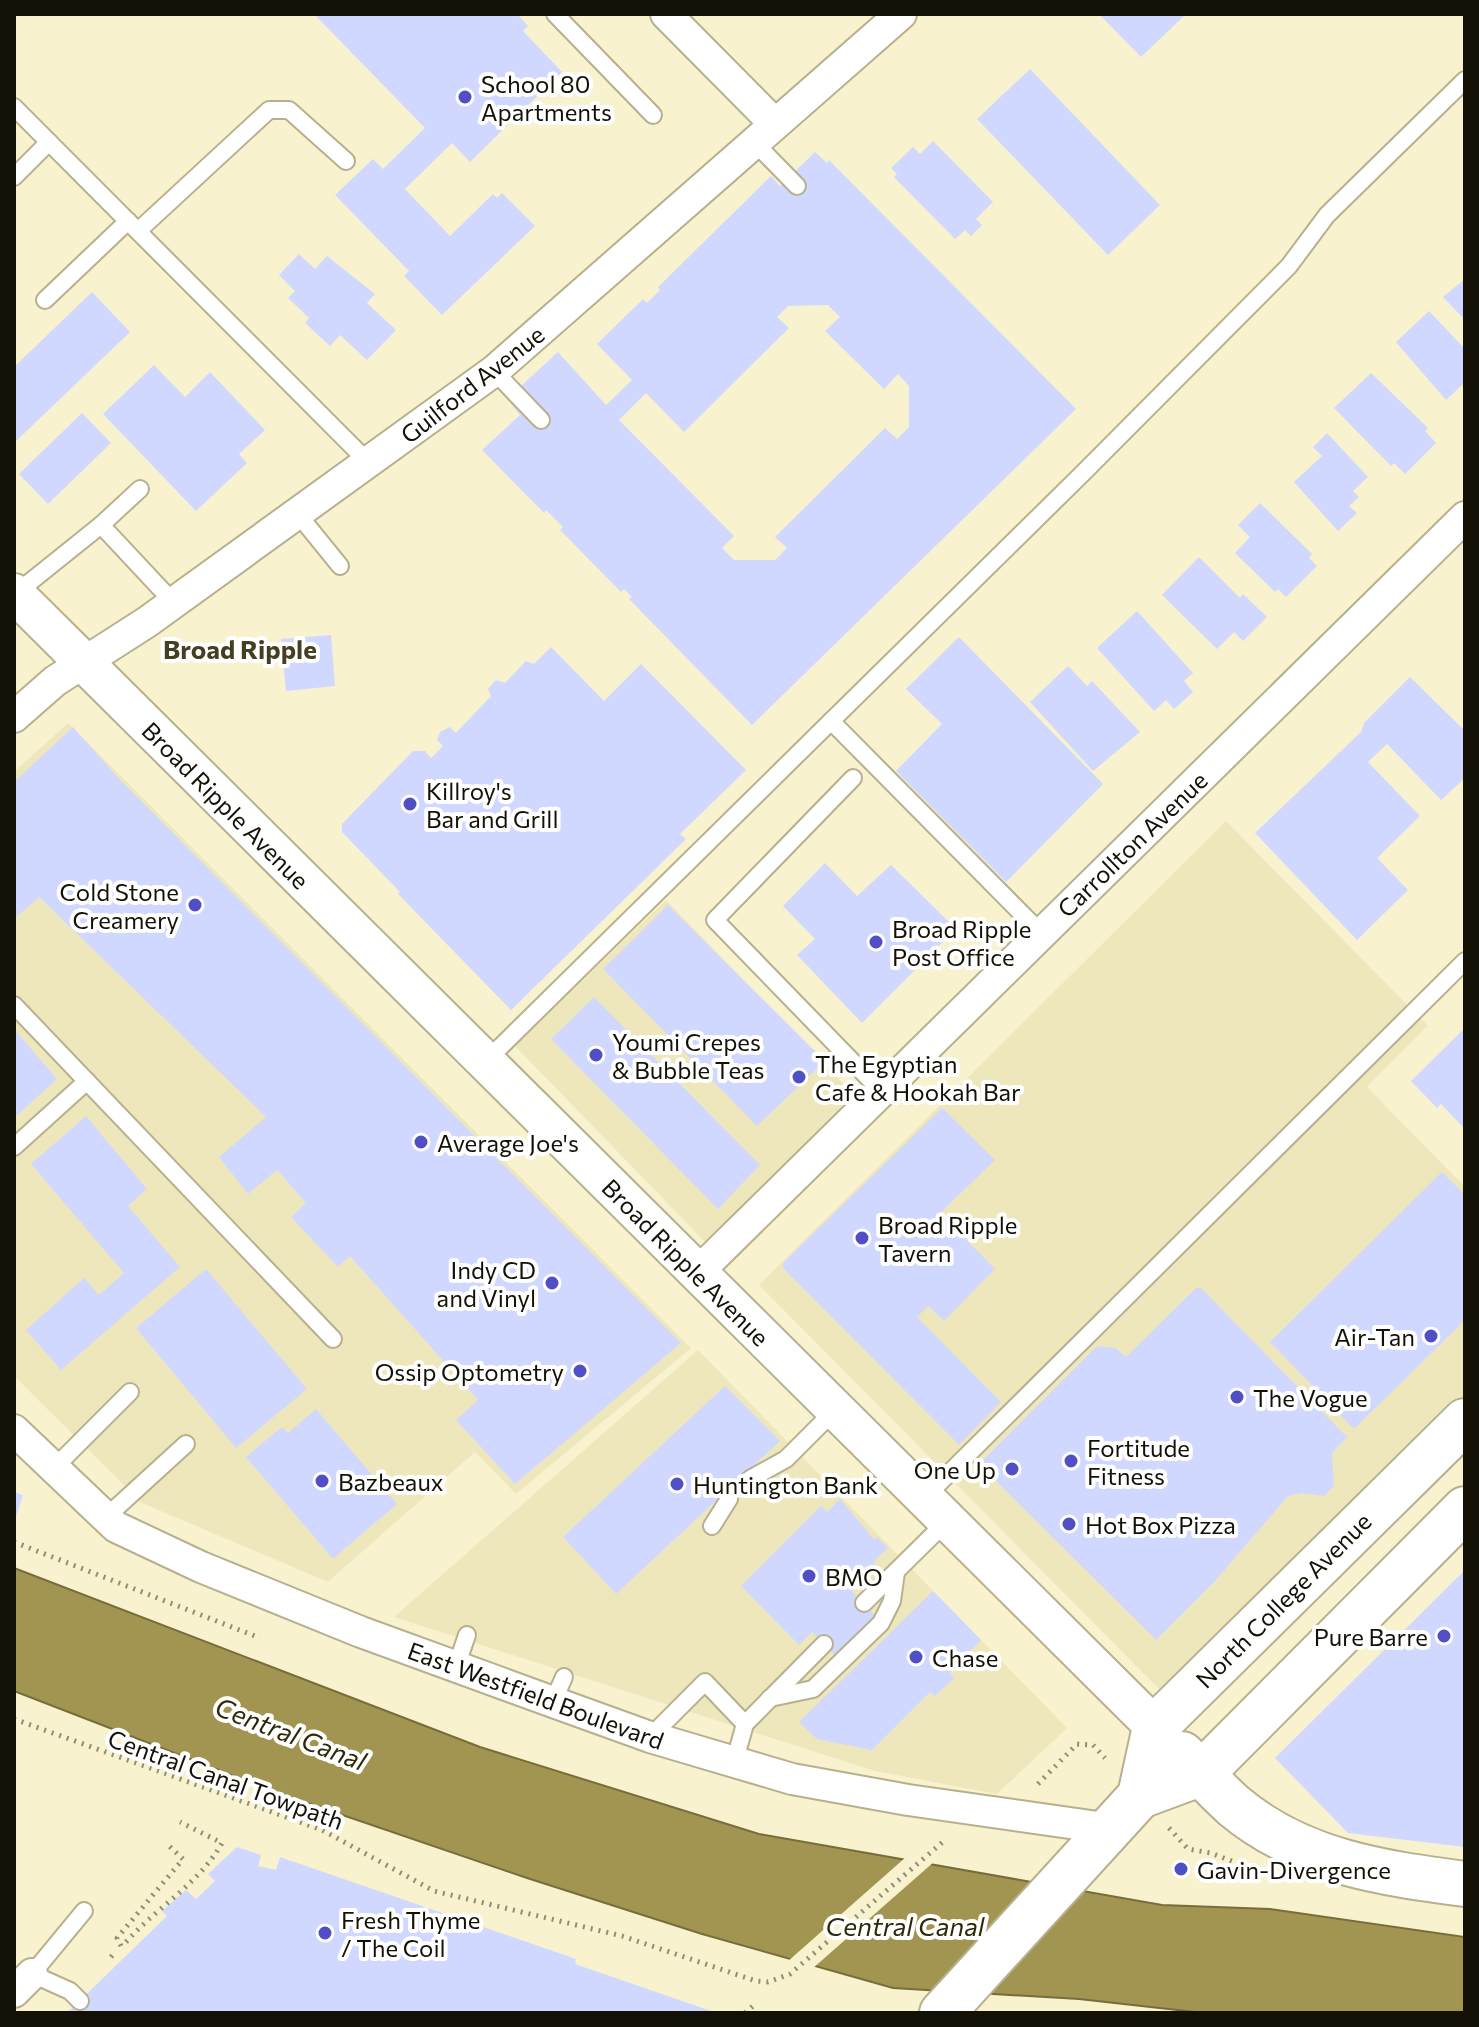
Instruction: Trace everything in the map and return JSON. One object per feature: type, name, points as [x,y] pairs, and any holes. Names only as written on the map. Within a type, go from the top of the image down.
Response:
[{"type":"main road","name":"North College Avenue","points":[[1155,1727],[1464,1422]]},
{"type":"main road","points":[[1140,1796],[1202,1773],[1465,1509]]},
{"type":"main road","points":[[1155,1727],[1234,1806],[1267,1829],[1317,1855],[1379,1872],[1465,1884]]},
{"type":"main road","points":[[942,2013],[1140,1796],[1155,1727]]},
{"type":"street","points":[[666,14],[765,134]]},
{"type":"street","name":"Guilford Avenue","points":[[14,717],[55,681],[173,602],[494,371],[901,14]]},
{"type":"street","name":"Carrollton Avenue","points":[[697,1273],[1465,517]]},
{"type":"street","name":"Broad Ripple Avenue","points":[[15,594],[1155,1727]]},
{"type":"street","name":"East Westfield Boulevard","points":[[14,1430],[116,1527],[201,1567],[456,1667],[558,1690],[650,1737],[734,1763],[1101,1841]]},
{"type":"lane","points":[[555,14],[653,115]]},
{"type":"lane","points":[[485,1062],[1278,277],[1327,215],[1465,80]]},
{"type":"lane","points":[[14,107],[369,463]]},
{"type":"lane","points":[[45,300],[269,110],[289,110],[346,161]]},
{"type":"lane","points":[[765,134],[797,186]]},
{"type":"lane","points":[[14,177],[49,142]]},
{"type":"lane","points":[[494,371],[541,420]]},
{"type":"lane","points":[[15,594],[101,525],[140,489]]},
{"type":"lane","points":[[297,513],[340,566]]},
{"type":"lane","points":[[101,525],[173,602]]},
{"type":"lane","points":[[831,721],[1041,933]]},
{"type":"lane","points":[[853,778],[715,920],[881,1091]]},
{"type":"lane","points":[[864,1603],[896,1572],[935,1510],[1465,961]]},
{"type":"lane","points":[[14,1005],[333,1339]]},
{"type":"lane","points":[[14,1147],[87,1081]]},
{"type":"lane","points":[[53,1469],[130,1392]]},
{"type":"lane","points":[[750,1479],[786,1459],[835,1410]]},
{"type":"lane","points":[[105,1518],[186,1444]]},
{"type":"lane","points":[[712,1526],[729,1499]]},
{"type":"lane","points":[[770,1698],[813,1689],[881,1623],[892,1601],[896,1572]]},
{"type":"lane","points":[[456,1667],[467,1635]]},
{"type":"lane","points":[[734,1763],[745,1724],[824,1644]]},
{"type":"lane","points":[[650,1737],[705,1682],[745,1724]]},
{"type":"lane","points":[[23,1983],[84,1911]]},
{"type":"lane","points":[[23,1983],[70,1991],[80,2001]]},
{"type":"path","points":[[14,1542],[260,1638]]},
{"type":"path","name":"Central Canal Towpath","points":[[14,1719],[322,1830],[434,1891],[591,1928],[756,1981],[768,1982],[790,1974],[933,1848]]},
{"type":"path","points":[[1034,1788],[1077,1744],[1093,1745]]},
{"type":"path","points":[[111,1957],[144,1921],[199,1876],[222,1843],[180,1822]]},
{"type":"path","points":[[121,1946],[117,1938],[183,1859],[168,1845]]},
{"type":"path","points":[[745,2013],[753,2006]]},
{"type":"shaded area","points":[[68,723],[691,1348],[516,1494],[475,1452],[328,1582],[142,1503],[14,1376],[14,772]]},
{"type":"shaded area","points":[[1226,821],[1428,1026],[1367,1087],[1465,1187],[1465,1399],[1166,1696],[759,1285]]},
{"type":"shaded area","points":[[666,900],[860,1101],[710,1247],[515,1046]]},
{"type":"shaded area","points":[[698,1350],[1067,1728],[997,1794],[875,1771],[394,1617]]},
{"type":"water","name":"Central Canal","points":[[14,1568],[480,1747],[759,1834],[1162,1905],[1270,1909],[1465,1937],[1465,2013],[1204,2013],[1079,1999],[893,1988],[702,1934],[278,1793],[14,1691]]},
{"type":"pier","points":[[906,1857],[935,1861],[812,1969],[787,1962]]},
{"type":"building","points":[[314,14],[517,14],[528,26],[523,31],[562,72],[470,162],[452,143],[405,189],[450,236],[493,194],[497,198],[502,193],[535,226],[442,315],[404,276],[409,271],[335,195],[373,159],[383,169],[425,128]]},
{"type":"building","points":[[1099,14],[1186,14],[1141,57]]},
{"type":"building","points":[[1030,69],[1160,205],[1108,255],[977,119]]},
{"type":"building","points":[[933,141],[993,202],[976,219],[982,225],[971,236],[965,230],[955,239],[894,177],[897,174],[891,168],[913,147],[920,154]]},
{"type":"building","points":[[815,152],[827,163],[829,160],[1076,409],[752,725],[629,599],[632,597],[624,589],[621,592],[560,530],[563,527],[546,510],[544,513],[482,450],[520,415],[507,399],[558,352],[606,405],[632,380],[597,344],[643,299],[647,303],[660,290],[658,287],[771,176],[780,186]],"holes":[[[828,305],[840,317],[825,331],[884,389],[898,374],[909,386],[909,427],[897,439],[885,428],[775,537],[787,548],[775,560],[734,560],[722,548],[734,536],[619,420],[646,393],[684,432],[789,328],[777,317],[788,306]]]},
{"type":"building","points":[[299,254],[315,269],[327,256],[375,294],[367,303],[396,330],[367,360],[340,335],[330,346],[305,323],[309,318],[288,298],[295,291],[279,275]]},
{"type":"building","points":[[1465,279],[1465,320],[1443,297]]},
{"type":"building","points":[[92,292],[130,332],[14,443],[14,367]]},
{"type":"building","points":[[1429,311],[1465,349],[1465,389],[1462,385],[1446,400],[1396,342]]},
{"type":"building","points":[[154,365],[185,397],[210,372],[265,430],[239,454],[247,463],[196,511],[103,414]]},
{"type":"building","points":[[1371,373],[1428,428],[1425,431],[1436,443],[1405,474],[1394,463],[1391,466],[1334,408]]},
{"type":"building","points":[[82,413],[111,443],[48,504],[19,474]]},
{"type":"building","points":[[1327,433],[1368,477],[1353,491],[1359,497],[1349,506],[1357,513],[1338,531],[1294,482],[1322,456],[1313,447]]},
{"type":"building","points":[[1260,503],[1312,554],[1309,558],[1317,566],[1286,597],[1278,589],[1275,592],[1235,553],[1250,537],[1238,525]]},
{"type":"building","points":[[1199,557],[1240,598],[1243,594],[1267,617],[1243,641],[1234,632],[1217,649],[1162,595]]},
{"type":"building","points":[[1137,611],[1193,673],[1184,681],[1193,692],[1174,709],[1166,700],[1154,711],[1097,648]]},
{"type":"building","points":[[331,635],[335,686],[286,691],[281,639]]},
{"type":"building","points":[[959,637],[1103,784],[1006,882],[896,771],[942,724],[906,689]]},
{"type":"building","points":[[551,647],[604,701],[641,664],[746,770],[680,834],[686,839],[511,1010],[398,894],[400,892],[342,832],[342,824],[413,751],[425,751],[431,758],[443,746],[437,740],[440,732],[450,727],[456,733],[491,696],[488,689],[496,680],[505,683],[526,661],[534,664]]},
{"type":"building","points":[[1068,666],[1087,686],[1092,681],[1140,732],[1093,771],[1030,702]]},
{"type":"building","points":[[1410,677],[1465,731],[1465,778],[1441,800],[1387,744],[1368,762],[1420,816],[1377,858],[1408,890],[1357,940],[1255,833],[1361,732],[1364,723]]},
{"type":"building","points":[[73,727],[122,782],[681,1343],[515,1484],[456,1420],[478,1400],[350,1256],[338,1267],[291,1217],[306,1203],[277,1170],[248,1194],[219,1157],[266,1117],[39,897],[14,919],[14,782]]},
{"type":"building","points":[[825,863],[857,896],[891,865],[956,929],[862,1023],[797,955],[815,939],[783,906]]},
{"type":"building","points":[[668,905],[825,1061],[757,1126],[603,969]]},
{"type":"building","points":[[594,997],[760,1165],[718,1209],[551,1039]]},
{"type":"building","points":[[1465,1028],[1465,1129],[1441,1104],[1437,1108],[1411,1081]]},
{"type":"building","points":[[14,1029],[57,1079],[14,1118]]},
{"type":"building","points":[[942,1108],[995,1160],[940,1213],[995,1269],[944,1321],[928,1306],[917,1317],[1001,1402],[959,1445],[783,1268],[783,1263]]},
{"type":"building","points":[[86,1116],[147,1189],[128,1206],[180,1267],[61,1370],[26,1330],[84,1278],[99,1295],[124,1273],[31,1164]]},
{"type":"building","points":[[1442,1172],[1465,1195],[1465,1320],[1354,1429],[1270,1342]]},
{"type":"building","points":[[206,1269],[307,1389],[236,1448],[136,1328]]},
{"type":"building","points":[[1196,1288],[1201,1288],[1347,1437],[1332,1453],[1334,1486],[1324,1496],[1302,1493],[1288,1496],[1215,1581],[1156,1640],[979,1464],[1097,1346],[1116,1348],[1126,1357]]},
{"type":"building","name":"Huntington Bank","points":[[725,1386],[780,1441],[616,1594],[563,1537]]},
{"type":"building","name":"Bazbeaux","points":[[316,1409],[397,1504],[333,1559],[246,1457],[282,1427],[288,1433]]},
{"type":"building","points":[[14,1492],[23,1495],[15,1520],[14,1520]]},
{"type":"building","name":"BMO","points":[[840,1499],[874,1539],[877,1537],[888,1548],[873,1562],[877,1566],[852,1592],[875,1615],[835,1655],[812,1632],[799,1645],[741,1586],[821,1506],[827,1512]]},
{"type":"building","points":[[1465,1570],[1465,1847],[1348,1833],[1275,1758]]},
{"type":"building","name":"Chase","points":[[933,1591],[981,1640],[950,1673],[954,1678],[935,1696],[930,1692],[872,1750],[817,1739],[799,1722]]},
{"type":"building","name":"Fresh Thyme / The Coil","points":[[237,1847],[261,1855],[258,1866],[276,1870],[280,1857],[576,1959],[575,1964],[717,2013],[67,2013],[167,1916],[162,1911],[186,1890],[196,1899],[215,1881],[208,1874]]},
{"type":"place","name":"School 80 Apartments","points":[[465,97]]},
{"type":"place","name":"Killroy's Bar and Grill","points":[[410,804]]},
{"type":"place","name":"Cold Stone Creamery","points":[[195,905]]},
{"type":"place","name":"Broad Ripple Post Office","points":[[876,942]]},
{"type":"place","name":"Youmi Crepes & Bubble Teas","points":[[596,1055]]},
{"type":"place","name":"The Egyptian Cafe & Hookah Bar","points":[[799,1077]]},
{"type":"place","name":"Average Joe's","points":[[421,1142]]},
{"type":"place","name":"Broad Ripple Tavern","points":[[862,1238]]},
{"type":"place","name":"Indy CD and Vinyl","points":[[552,1283]]},
{"type":"place","name":"Air-Tan","points":[[1431,1336]]},
{"type":"place","name":"Ossip Optometry","points":[[580,1371]]},
{"type":"place","name":"The Vogue","points":[[1237,1397]]},
{"type":"place","name":"Fortitude Fitness","points":[[1071,1461]]},
{"type":"place","name":"One Up","points":[[1012,1469]]},
{"type":"place","name":"Bazbeaux","points":[[322,1481]]},
{"type":"place","name":"Huntington Bank","points":[[677,1484]]},
{"type":"place","name":"Hot Box Pizza","points":[[1069,1524]]},
{"type":"place","name":"BMO","points":[[809,1576]]},
{"type":"place","name":"Pure Barre","points":[[1444,1636]]},
{"type":"place","name":"Chase","points":[[916,1657]]},
{"type":"place","name":"Gavin-Divergence","points":[[1181,1869]]},
{"type":"place","name":"Fresh Thyme / The Coil","points":[[325,1933]]},
{"type":"district","name":"Broad Ripple","points":[[240,648]]}]
